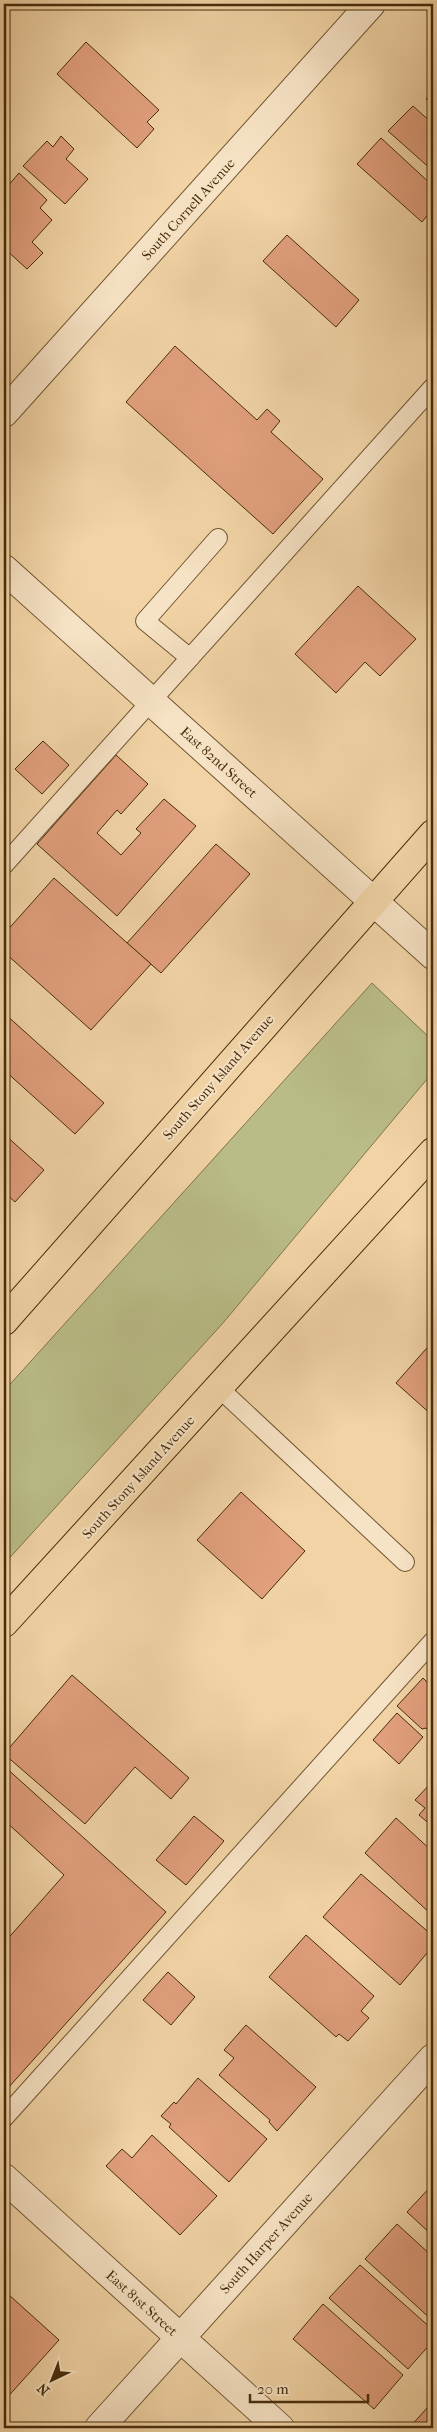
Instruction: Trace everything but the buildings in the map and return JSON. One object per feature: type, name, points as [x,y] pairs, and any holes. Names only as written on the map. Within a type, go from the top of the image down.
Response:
[{"type":"highway","name":"South Stony Island Avenue","points":[[4,1321],[433,834]]},
{"type":"highway","name":"South Stony Island Avenue","points":[[4,1623],[433,1152]]},
{"type":"street","name":"South Cornell Avenue","points":[[4,413],[372,4]]},
{"type":"street","name":"East 82nd Street","points":[[4,569],[433,955]]},
{"type":"street","name":"South Harper Avenue","points":[[99,2428],[433,2058]]},
{"type":"street","name":"East 81st Street","points":[[4,2178],[280,2428]]},
{"type":"lane","points":[[4,865],[433,388]]},
{"type":"lane","points":[[190,658],[145,621],[218,538]]},
{"type":"lane","points":[[219,1388],[405,1562]]},
{"type":"lane","points":[[4,2118],[433,1641]]},
{"type":"green space","points":[[372,983],[433,1041],[433,1072],[223,1323],[4,1564],[4,1391]]}]
